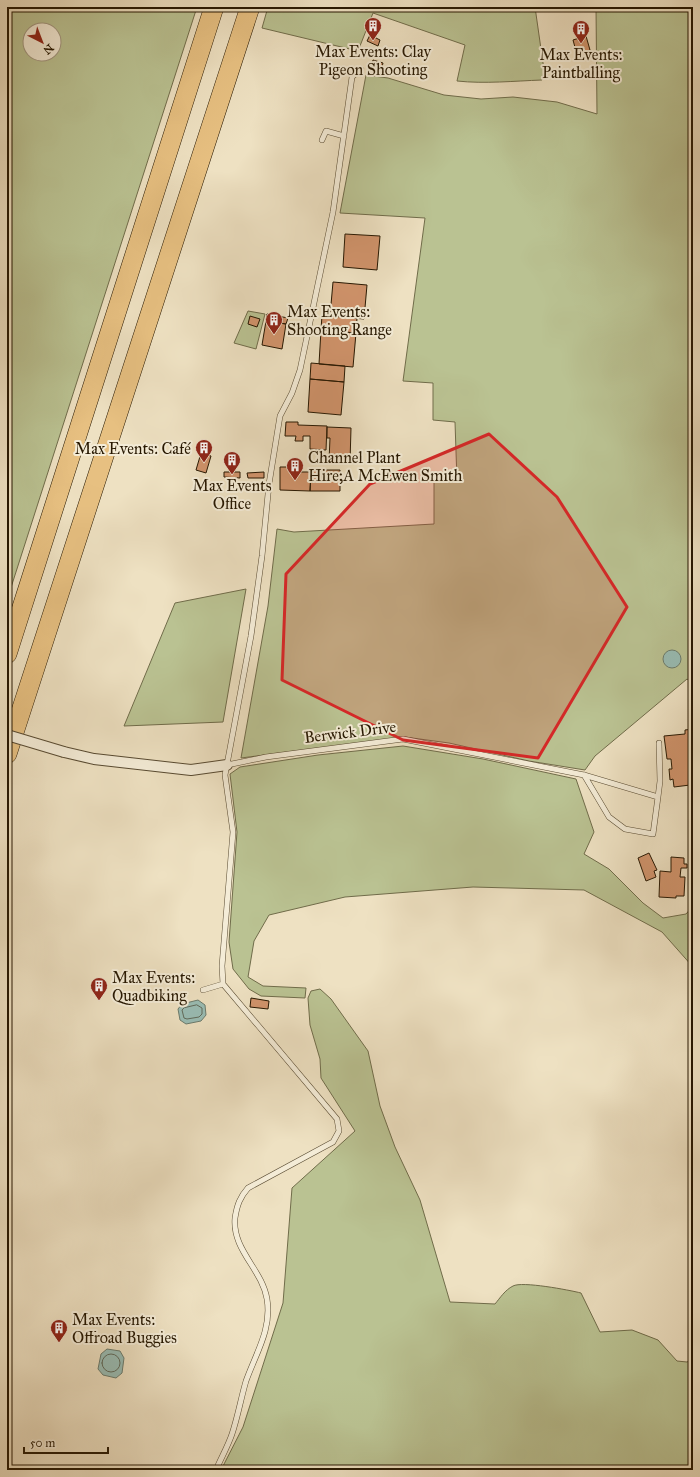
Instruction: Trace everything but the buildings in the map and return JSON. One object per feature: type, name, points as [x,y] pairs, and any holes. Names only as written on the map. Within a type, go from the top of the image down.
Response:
[{"type":"highway","points":[[7,654],[214,7]]},
{"type":"highway","points":[[7,754],[250,7]]},
{"type":"street","name":"Berwick Drive","points":[[7,735],[64,752],[94,759],[191,770],[227,765]]},
{"type":"lane","points":[[216,1470],[232,1434],[246,1381],[266,1331],[268,1314],[267,1298],[262,1285],[238,1244],[234,1229],[240,1198],[248,1188],[333,1142],[339,1131],[337,1119],[223,984],[222,966],[233,832],[225,775],[251,636],[262,556],[269,484],[280,416],[292,393],[300,370],[333,212],[352,77],[361,69]]},
{"type":"lane","points":[[322,140],[326,131],[344,136]]},
{"type":"lane","name":"Berwick Drive","points":[[227,765],[266,757],[403,739],[584,775],[658,797]]},
{"type":"lane","points":[[584,775],[609,817],[625,829],[652,834],[660,781],[659,743]]},
{"type":"lane","points":[[203,990],[223,984]]},
{"type":"highlighted area","points":[[489,434],[557,497],[627,607],[538,758],[403,740],[282,680],[286,574],[370,484]]},
{"type":"green space","points":[[7,7],[197,7],[7,600]]},
{"type":"green space","points":[[268,7],[535,7],[544,70],[542,80],[489,82],[457,81],[465,45],[373,13],[358,51],[262,28]]},
{"type":"green space","points":[[596,7],[693,7],[693,683],[687,679],[595,756],[585,770],[529,761],[449,743],[405,737],[241,758],[268,606],[277,529],[294,532],[434,524],[434,481],[457,481],[455,422],[433,420],[433,383],[403,381],[425,218],[340,213],[366,75],[388,78],[444,95],[481,99],[513,97],[557,102],[597,114]]},
{"type":"green space","points":[[248,311],[265,314],[256,349],[234,343]]},
{"type":"green space","points":[[246,589],[223,722],[124,726],[175,603]]},
{"type":"green space","points":[[403,746],[483,759],[576,779],[594,832],[584,854],[609,869],[643,903],[663,918],[686,914],[693,906],[693,967],[662,932],[584,890],[473,887],[345,897],[269,915],[254,941],[248,977],[263,986],[306,988],[305,998],[261,996],[249,989],[233,969],[229,942],[237,832],[230,774],[240,767],[318,755]]},
{"type":"green space","points":[[320,989],[331,999],[368,1051],[380,1106],[395,1147],[420,1200],[450,1302],[495,1304],[503,1294],[513,1286],[518,1285],[546,1286],[581,1293],[600,1332],[632,1330],[658,1340],[677,1361],[687,1362],[693,1359],[693,1470],[221,1470],[243,1427],[283,1303],[292,1188],[355,1131],[321,1078],[320,1059],[310,1025],[308,998],[311,991]]},
{"type":"water","points":[[672,650],[678,653],[681,659],[678,665],[672,668],[666,665],[663,659],[666,653]]},
{"type":"water","points":[[198,1000],[205,1005],[206,1015],[201,1021],[186,1024],[180,1020],[178,1009],[182,1004]]},
{"type":"water","points":[[107,1349],[120,1351],[124,1358],[122,1373],[116,1378],[103,1375],[98,1369],[101,1354]]},
{"type":"place","name":"Max Events: Clay Pigeon Shooting","points":[[373,41]]},
{"type":"place","name":"Max Events: Paintballing","points":[[581,44]]},
{"type":"place","name":"Max Events: Shooting Range","points":[[274,335]]},
{"type":"place","name":"Max Events: Café","points":[[204,463]]},
{"type":"place","name":"Max Events Office","points":[[232,475]]},
{"type":"place","name":"Channel Plant Hire;A McEwen Smith","points":[[295,481]]},
{"type":"place","name":"Max Events: Quadbiking","points":[[99,1001]]},
{"type":"place","name":"Max Events: Offroad Buggies","points":[[59,1343]]}]
